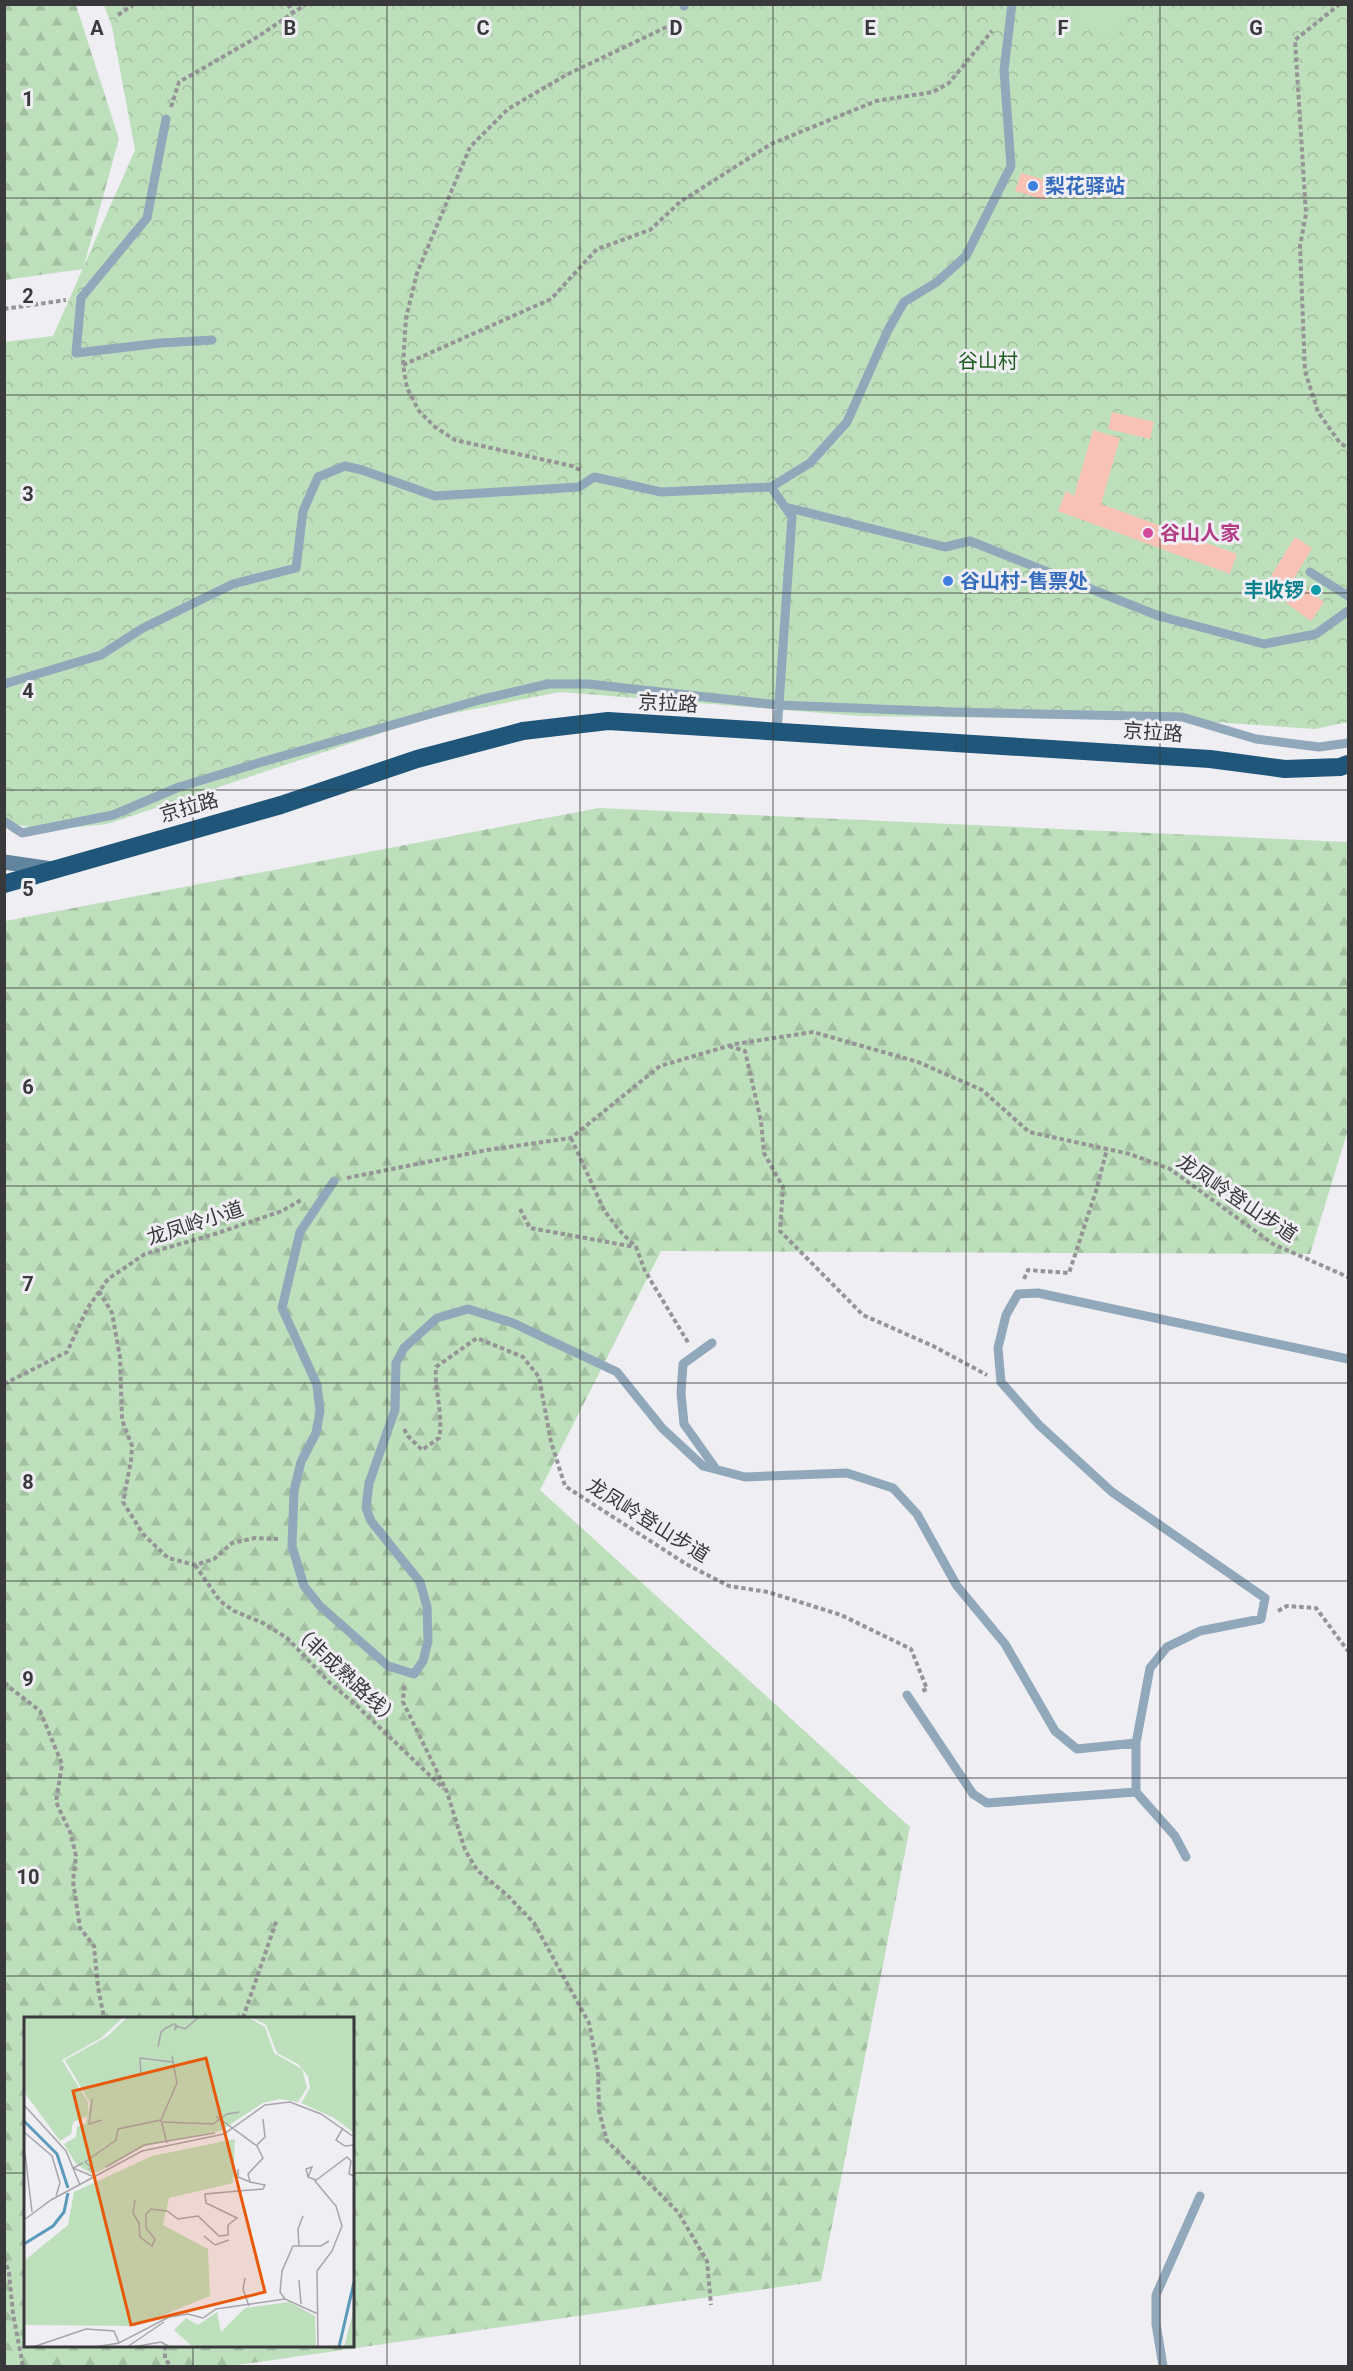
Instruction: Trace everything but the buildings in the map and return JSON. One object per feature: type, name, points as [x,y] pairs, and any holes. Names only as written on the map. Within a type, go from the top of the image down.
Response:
[{"type":"highway","name":"京拉路","points":[[4,884],[281,804],[417,759],[523,731],[608,722],[1199,758],[1285,770],[1340,767],[1348,764]]},
{"type":"street","points":[[4,862],[56,869]]},
{"type":"lane","points":[[4,684],[101,655],[142,628],[233,584],[296,568],[303,511],[318,477],[345,466],[435,496],[579,487],[594,477],[661,492],[771,487],[810,463],[848,422],[888,330],[904,302],[937,282],[966,256],[1011,166],[1004,70],[1012,4]]},
{"type":"lane","points":[[166,119],[147,218],[81,298],[76,353],[160,342],[212,340]]},
{"type":"lane","points":[[771,487],[792,517],[777,732]]},
{"type":"lane","points":[[785,507],[945,547],[970,541],[1159,616],[1264,644],[1316,633],[1348,611]]},
{"type":"lane","points":[[1310,572],[1348,597]]},
{"type":"lane","points":[[4,821],[22,833],[113,816],[179,787],[483,699],[548,684],[588,684],[779,705],[952,712],[1182,717],[1256,739],[1319,747],[1348,743]]},
{"type":"lane","points":[[334,1181],[300,1232],[282,1308],[317,1385],[320,1411],[316,1433],[301,1462],[294,1491],[292,1546],[304,1586],[320,1606],[388,1666],[414,1674],[423,1661],[428,1641],[427,1607],[420,1582],[371,1521],[366,1508],[369,1482],[395,1410],[396,1363],[404,1348],[437,1318],[468,1309],[513,1323],[617,1372],[662,1428],[703,1466],[745,1477],[847,1473],[893,1488],[917,1514],[957,1586],[1005,1644],[1055,1731],[1077,1749],[1136,1743]]},
{"type":"lane","points":[[1186,1857],[1176,1836],[1136,1792],[1136,1743],[1150,1668],[1167,1647],[1200,1630],[1262,1619],[1265,1598],[1112,1492],[1039,1425],[1001,1382],[998,1348],[1006,1316],[1018,1294],[1038,1293],[1348,1359]]},
{"type":"lane","points":[[712,1342],[683,1364],[681,1393],[684,1424],[716,1469]]},
{"type":"lane","points":[[908,1695],[973,1794],[987,1803],[1136,1792]]},
{"type":"lane","points":[[1163,2367],[1156,2324],[1156,2295],[1200,2196]]},
{"type":"path","points":[[118,15],[134,4]]},
{"type":"path","points":[[288,4],[293,14]]},
{"type":"path","points":[[166,119],[179,82],[306,4]]},
{"type":"path","points":[[1340,4],[1295,40],[1306,214],[1300,246],[1305,371],[1318,412],[1340,443],[1348,448]]},
{"type":"path","points":[[594,477],[572,466],[455,440],[435,427],[419,411],[406,388],[403,366],[406,318],[417,273],[470,147],[508,109],[566,75],[675,23],[684,5]]},
{"type":"path","points":[[403,366],[551,299],[597,249],[650,230],[680,202],[771,144],[876,101],[933,92],[949,83],[985,42],[997,23]]},
{"type":"path","points":[[4,309],[81,298]]},
{"type":"path","name":"龙凤岭登山步道","points":[[571,1138],[660,1066],[729,1046],[813,1032],[918,1062],[982,1090],[1029,1132],[1130,1154],[1170,1169],[1273,1244],[1348,1277]]},
{"type":"path","points":[[729,1046],[746,1051],[761,1121],[764,1153],[783,1187],[780,1231],[863,1315],[933,1346],[1001,1382]]},
{"type":"path","points":[[334,1181],[487,1150],[571,1138],[604,1210],[636,1247],[645,1271],[696,1354]]},
{"type":"path","points":[[1018,1294],[1028,1270],[1069,1273],[1107,1149]]},
{"type":"path","name":"龙凤岭小道","points":[[4,1384],[67,1353],[87,1309],[108,1279],[145,1254],[215,1234],[282,1211],[334,1181]]},
{"type":"path","points":[[520,1209],[530,1228],[636,1247]]},
{"type":"path","points":[[99,1291],[112,1313],[120,1357],[122,1420],[132,1446],[123,1502],[143,1534],[168,1558],[195,1565],[214,1559],[232,1543],[255,1538],[276,1538],[292,1546]]},
{"type":"path","name":"龙凤岭登山步道","points":[[395,1410],[408,1436],[422,1450],[439,1438],[442,1425],[435,1382],[436,1367],[477,1338],[523,1357],[539,1377],[551,1442],[565,1486],[686,1564],[729,1586],[768,1592],[840,1615],[911,1649],[927,1689],[908,1695]]},
{"type":"path","name":"（非成熟路线）","points":[[195,1565],[220,1601],[234,1611],[263,1623],[287,1638],[330,1683],[447,1792]]},
{"type":"path","points":[[1262,1619],[1287,1606],[1316,1608],[1348,1650]]},
{"type":"path","points":[[405,1671],[403,1702],[447,1792],[465,1850],[477,1870],[507,1894],[534,1923],[589,2023],[598,2070],[599,2111],[607,2141],[678,2212],[707,2261],[711,2305]]},
{"type":"path","points":[[4,1683],[40,1711],[62,1764],[56,1802],[71,1834],[76,1856],[73,1881],[80,1928],[94,1946],[104,2017]]},
{"type":"path","points":[[244,2017],[277,1919]]},
{"type":"path","points":[[4,2258],[9,2273],[13,2314],[23,2367]]},
{"type":"path","points":[[165,2347],[165,2358],[170,2367]]},
{"type":"green space","points":[[4,5],[76,5],[119,139],[83,269],[5,280]]},
{"type":"green space","name":"谷山村","points":[[104,5],[1348,5],[1348,722],[1315,729],[1182,720],[860,716],[560,692],[424,719],[107,824],[50,830],[5,823],[4,342],[53,336],[135,150],[112,27]]},
{"type":"green space","points":[[1075,5],[1128,5],[1116,40],[1070,25]]},
{"type":"green space","points":[[599,808],[1348,842],[1348,1130],[1310,1254],[661,1251],[540,1490],[910,1827],[821,2281],[231,2366],[5,2366],[5,921]]},
{"type":"place","name":"梨花驿站","points":[[1033,186]]},
{"type":"place","name":"谷山人家","points":[[1148,533]]},
{"type":"place","name":"谷山村-售票处","points":[[948,581]]},
{"type":"place","name":"丰收锣","points":[[1316,590]]}]
